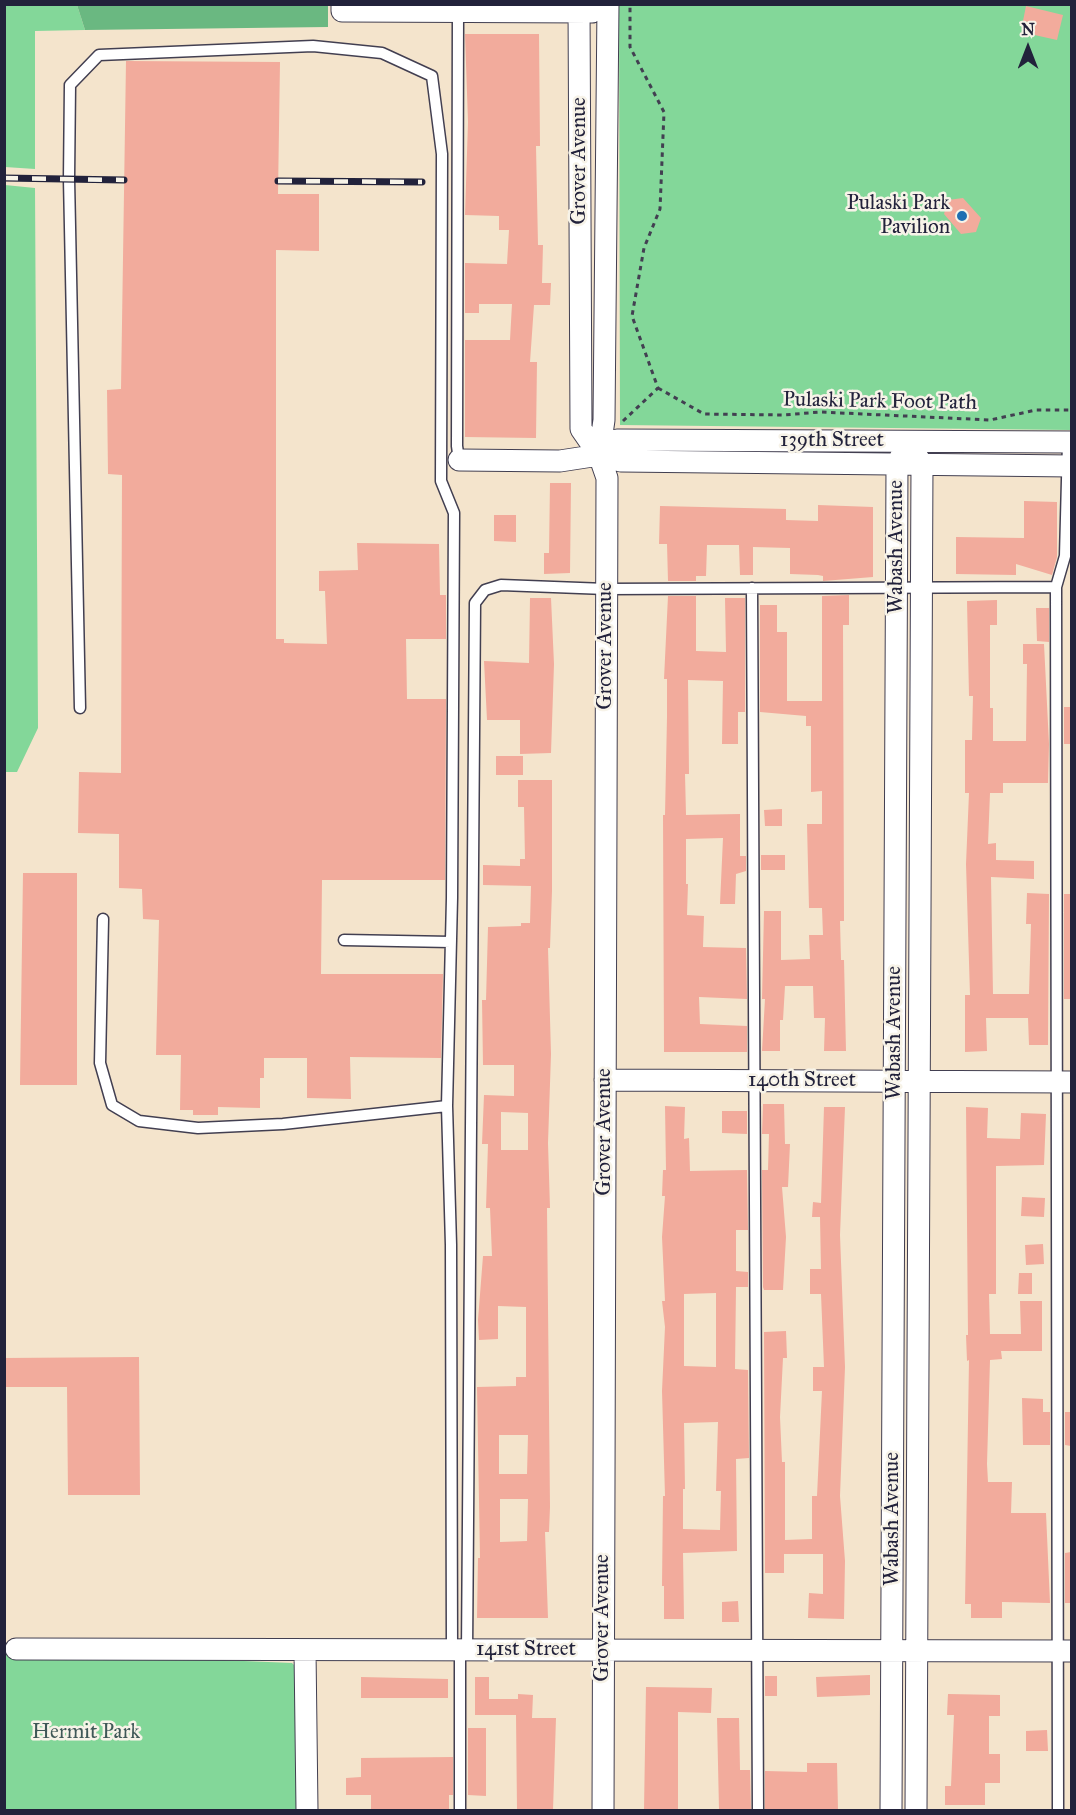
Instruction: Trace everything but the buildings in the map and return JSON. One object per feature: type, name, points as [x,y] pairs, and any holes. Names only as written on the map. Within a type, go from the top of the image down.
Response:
[{"type":"street","points":[[342,8],[608,8]]},
{"type":"street","name":"Grover Avenue","points":[[579,8],[581,429],[599,455],[607,478],[603,1810]]},
{"type":"street","name":"Grover Avenue","points":[[599,455],[604,420],[608,8]]},
{"type":"street","name":"139th Street","points":[[599,455],[617,440],[1070,442]]},
{"type":"street","name":"Wabash Avenue","points":[[891,1810],[897,464],[908,442]]},
{"type":"street","name":"Wabash Avenue","points":[[908,442],[922,464],[916,1810]]},
{"type":"street","name":"139th Street","points":[[459,460],[560,461],[599,455],[621,461],[1069,466]]},
{"type":"street","name":"140th Street","points":[[605,1080],[1065,1082]]},
{"type":"street","name":"141st Street","points":[[10,1650],[1065,1651]]},
{"type":"street","points":[[306,1650],[307,1810]]},
{"type":"lane","points":[[458,8],[457,446],[459,460]]},
{"type":"lane","points":[[80,708],[69,179],[70,85],[99,55],[313,46],[382,53],[432,76],[442,154],[441,481],[454,513],[451,942],[447,1106],[460,1650]]},
{"type":"lane","points":[[1058,1810],[1065,1651],[1065,1082],[1056,587],[1065,556],[1070,442]]},
{"type":"lane","points":[[460,1810],[460,1650],[475,603],[485,590],[501,585],[606,589],[1056,587]]},
{"type":"lane","points":[[752,588],[758,1810]]},
{"type":"lane","points":[[103,919],[100,1063],[112,1105],[139,1121],[209,1128],[283,1124],[447,1106]]},
{"type":"lane","points":[[344,940],[451,942]]},
{"type":"path","points":[[620,424],[658,388],[632,316],[644,248],[660,209],[664,112],[630,47],[630,4]]},
{"type":"path","name":"Pulaski Park Foot Path","points":[[658,388],[704,414],[783,415],[820,412],[990,420],[1035,410],[1071,410]]},
{"type":"green space","points":[[4,5],[77,5],[85,30],[35,31],[35,169],[5,167]]},
{"type":"green space","points":[[77,5],[328,5],[328,27],[85,30]]},
{"type":"green space","points":[[619,5],[1071,5],[1071,430],[620,425]]},
{"type":"green space","points":[[5,185],[35,188],[38,728],[17,772],[5,772]]},
{"type":"green space","name":"Hermit Park","points":[[5,1651],[292,1663],[296,1667],[297,1810],[5,1810]]},
{"type":"railway","points":[[4,178],[124,180]]},
{"type":"railway","points":[[278,181],[422,182]]},
{"type":"place","name":"Pulaski Park Pavilion","points":[[962,216]]}]
